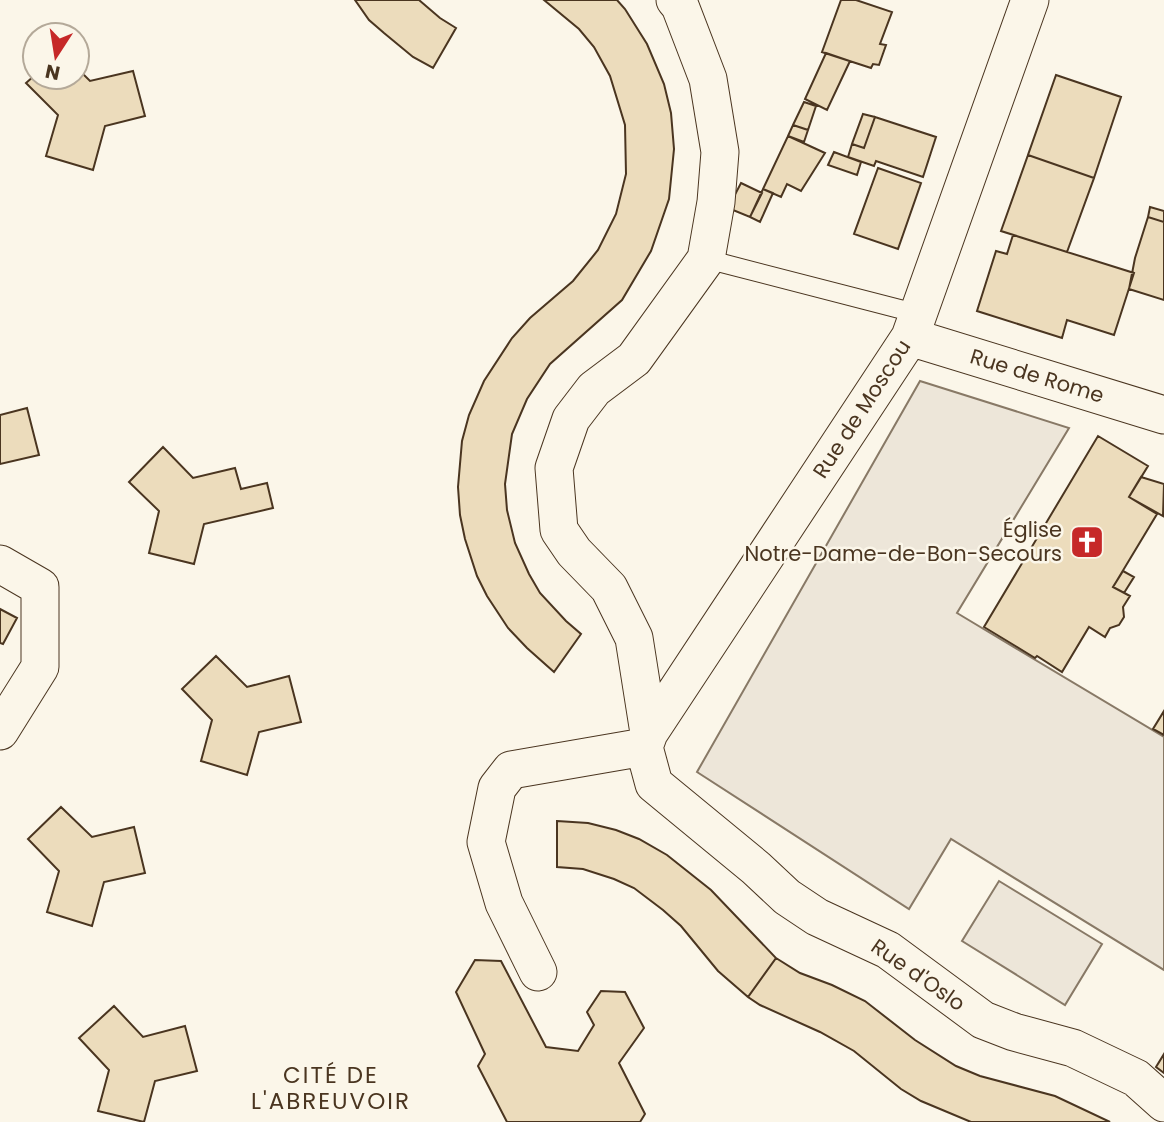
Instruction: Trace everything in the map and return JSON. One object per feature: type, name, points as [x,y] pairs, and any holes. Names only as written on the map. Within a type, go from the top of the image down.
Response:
[{"type":"street","points":[[675,0],[680,6],[708,79],[720,152],[716,202],[706,259]]},
{"type":"street","name":"Rue de Moscou","points":[[647,740],[914,326],[1030,0]]},
{"type":"street","name":"Rue d'Oslo","points":[[706,259],[634,359],[594,389],[570,419],[554,468],[559,530],[575,552],[609,588],[634,638],[654,784],[787,897],[817,917],[888,950],[983,1020],[1014,1032],[1073,1048],[1136,1078],[1164,1103]]},
{"type":"street","name":"Rue de Rome","points":[[914,326],[1164,415]]},
{"type":"street","points":[[0,564],[40,587],[40,667],[0,732]]},
{"type":"street","points":[[538,972],[504,903],[486,842],[498,788],[511,770],[647,740]]},
{"type":"lane","points":[[706,259],[914,326]]},
{"type":"shaded area","points":[[920,381],[1069,428],[957,613],[1164,737],[1164,970],[951,839],[909,909],[697,772]]},
{"type":"shaded area","points":[[999,881],[1102,944],[1065,1005],[962,941]]},
{"type":"building","points":[[355,0],[419,0],[456,28],[433,68],[413,57],[369,20]]},
{"type":"building","points":[[544,0],[617,0],[625,9],[647,44],[664,84],[671,113],[674,149],[669,199],[651,251],[622,300],[550,364],[527,399],[512,434],[505,484],[507,510],[515,543],[540,593],[581,634],[554,672],[508,628],[487,596],[477,576],[465,539],[458,487],[462,441],[469,415],[484,381],[512,338],[530,318],[573,281],[598,250],[616,214],[626,174],[625,125],[610,76],[594,47],[579,29]]},
{"type":"building","points":[[841,0],[856,0],[892,12],[880,44],[886,45],[879,65],[873,64],[871,68],[822,52]]},
{"type":"building","points":[[826,53],[850,61],[827,110],[805,99]]},
{"type":"building","points":[[133,71],[145,116],[105,126],[93,170],[46,156],[58,115],[34,91],[91,91],[91,81]]},
{"type":"building","points":[[1056,75],[1121,97],[1094,178],[1028,155]]},
{"type":"building","points":[[804,102],[816,106],[808,130],[793,125]]},
{"type":"building","points":[[863,114],[875,117],[864,148],[852,144]]},
{"type":"building","points":[[875,117],[936,137],[923,177],[876,161],[874,166],[848,157],[852,144],[864,148]]},
{"type":"building","points":[[793,125],[808,130],[804,142],[788,136]]},
{"type":"building","points":[[788,136],[825,153],[801,191],[787,184],[781,197],[763,189]]},
{"type":"building","points":[[834,152],[861,162],[857,175],[828,165]]},
{"type":"building","points":[[1028,155],[1094,178],[1067,252],[1001,231]]},
{"type":"building","points":[[878,168],[921,183],[898,249],[854,234]]},
{"type":"building","points":[[741,183],[762,193],[750,217],[728,208]]},
{"type":"building","points":[[763,189],[773,193],[760,222],[750,217]]},
{"type":"building","points":[[1150,207],[1164,211],[1164,222],[1148,217]]},
{"type":"building","points":[[1148,217],[1164,222],[1164,300],[1129,289],[1135,258]]},
{"type":"building","points":[[1013,235],[1134,273],[1114,335],[1067,320],[1062,338],[977,311],[996,251],[1007,254]]},
{"type":"building","points":[[27,408],[39,455],[0,464],[0,415]]},
{"type":"building","name":"Église Notre-Dame-de-Bon-Secours","points":[[1098,436],[1148,466],[1129,497],[1157,514],[1113,587],[1130,596],[1123,607],[1124,617],[1119,625],[1110,628],[1105,637],[1089,627],[1062,672],[984,627]]},
{"type":"building","points":[[163,447],[193,478],[235,468],[241,489],[267,483],[273,508],[204,524],[194,564],[149,553],[159,511],[129,482]]},
{"type":"building","points":[[1141,477],[1164,484],[1163,516],[1129,497]]},
{"type":"building","points":[[1123,571],[1134,577],[1124,593],[1113,587]]},
{"type":"building","points":[[0,609],[17,618],[3,644],[0,643]]},
{"type":"building","points":[[216,656],[247,687],[289,676],[301,722],[259,732],[247,775],[201,761],[212,720],[182,689]]},
{"type":"building","points":[[1164,711],[1164,735],[1153,729]]},
{"type":"building","points":[[61,807],[92,837],[134,827],[145,873],[104,882],[92,926],[47,912],[59,871],[28,839]]},
{"type":"building","points":[[557,821],[588,823],[639,839],[667,855],[711,890],[776,958],[748,997],[718,971],[681,926],[634,888],[583,869],[557,867]]},
{"type":"building","points":[[776,958],[800,973],[865,1001],[915,1040],[956,1066],[980,1076],[1055,1096],[1110,1122],[971,1122],[921,1101],[901,1089],[854,1051],[748,997]]},
{"type":"building","points":[[475,960],[501,961],[546,1047],[578,1051],[594,1025],[587,1012],[601,991],[625,992],[644,1028],[619,1063],[645,1114],[640,1122],[507,1122],[478,1066],[485,1054],[456,992]]},
{"type":"building","points":[[114,1006],[143,1037],[185,1026],[197,1071],[155,1081],[144,1122],[98,1111],[109,1070],[79,1038]]},
{"type":"building","points":[[1164,1054],[1164,1073],[1156,1067]]},
{"type":"place","name":"Église Notre-Dame-de-Bon-Secours","points":[[1087,542]]},
{"type":"district","name":"CITÉ DE L'ABREUVOIR","points":[[331,1088]]}]
